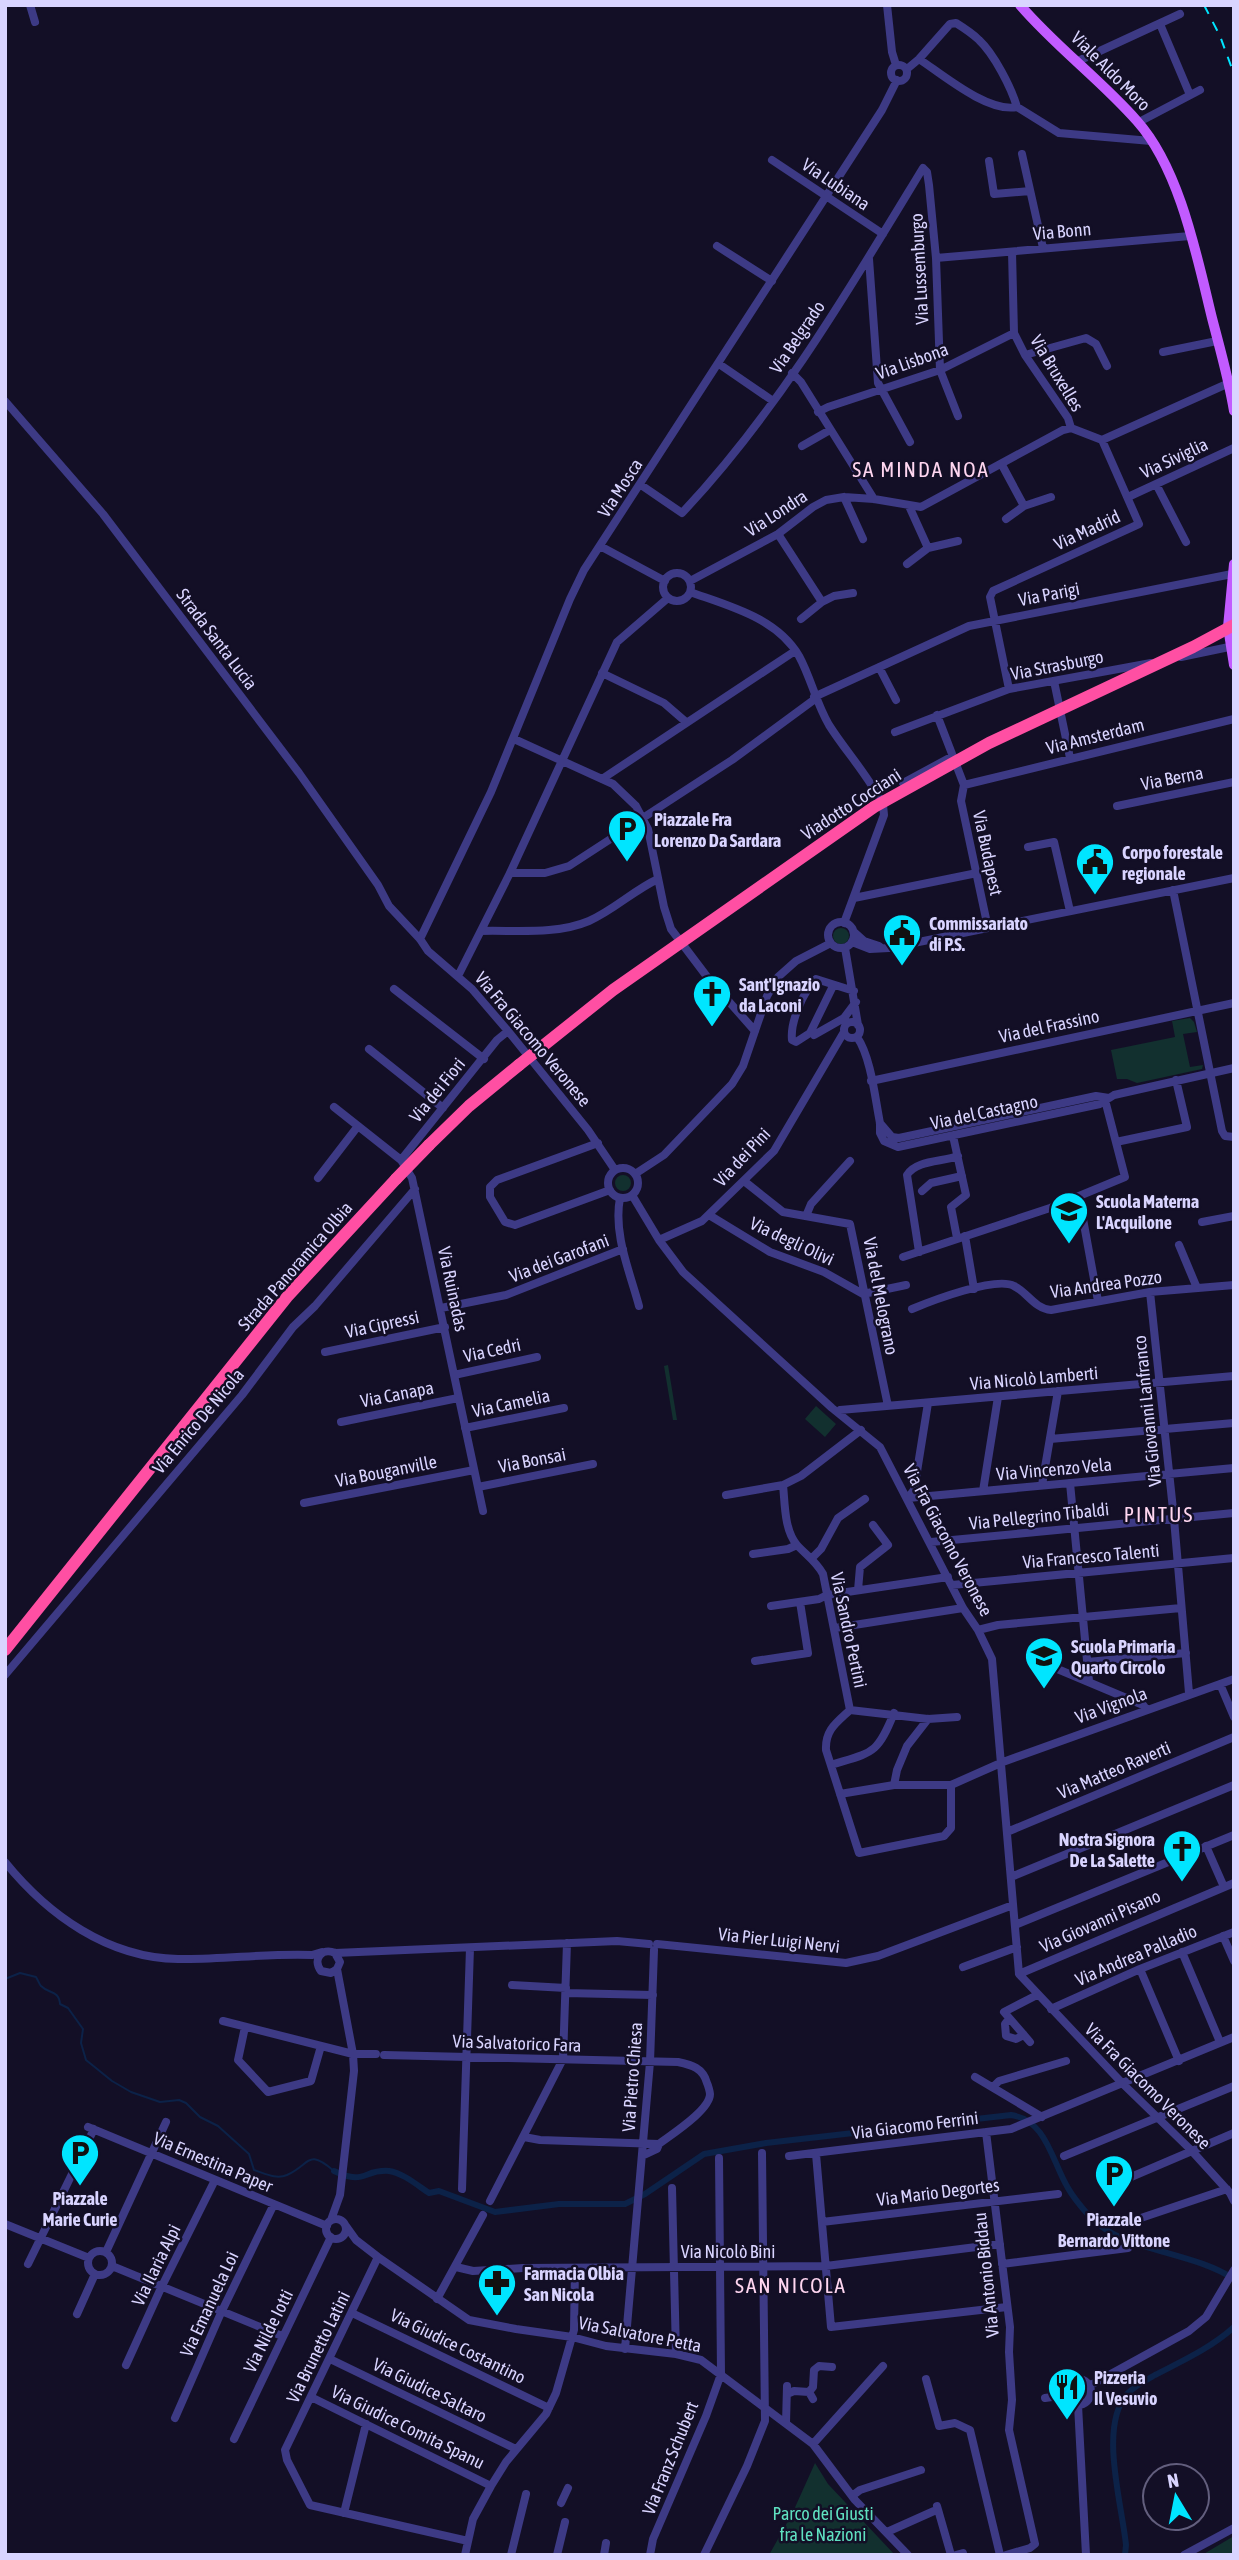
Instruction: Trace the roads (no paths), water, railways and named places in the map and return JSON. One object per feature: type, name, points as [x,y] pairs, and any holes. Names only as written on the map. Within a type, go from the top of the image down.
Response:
[{"type":"highway","name":"Viadotto Cocciani","points":[[519,1065],[612,990],[874,807],[989,743],[1234,625]]},
{"type":"highway","name":"Strada Panoramica Olbia","points":[[5,1650],[288,1297],[429,1145],[469,1106],[519,1065]]},
{"type":"main road","name":"Viale Aldo Moro","points":[[1023,6],[1076,62],[1139,122],[1174,182],[1229,383],[1234,411]]},
{"type":"main road","points":[[1233,569],[1228,603],[1229,648],[1234,665]]},
{"type":"street","points":[[30,5],[35,22]]},
{"type":"street","points":[[887,5],[896,65],[891,73],[897,80],[905,79],[907,69],[950,24],[956,23],[980,41],[1001,71],[1014,95],[1017,107]]},
{"type":"street","points":[[1076,62],[1181,15]]},
{"type":"street","points":[[1160,24],[1190,95]]},
{"type":"street","points":[[919,59],[979,100],[1007,109],[1017,107],[1059,133],[1150,141]]},
{"type":"street","points":[[896,65],[903,65],[907,69]]},
{"type":"street","name":"Via Mosca","points":[[421,939],[514,739],[584,570],[886,104],[897,80]]},
{"type":"street","points":[[1139,122],[1200,90]]},
{"type":"street","points":[[1022,154],[1043,248]]},
{"type":"street","name":"Via Lubiana","points":[[772,160],[883,234]]},
{"type":"street","points":[[989,161],[994,194],[1030,191]]},
{"type":"street","name":"Via Belgrado","points":[[641,485],[682,513],[738,448],[773,401],[869,259],[923,168]]},
{"type":"street","name":"Via Lussemburgo","points":[[923,168],[927,172],[929,185],[936,258],[940,370],[958,416]]},
{"type":"street","name":"Via Bonn","points":[[936,258],[1190,236]]},
{"type":"street","points":[[717,246],[772,281]]},
{"type":"street","name":"Via Bruxelles","points":[[1012,252],[1014,333],[1025,355],[1068,418],[1071,428]]},
{"type":"street","points":[[869,259],[880,389],[910,442]]},
{"type":"street","name":"Via Lisbona","points":[[818,412],[940,370],[1014,333]]},
{"type":"street","points":[[1025,355],[1086,338],[1096,344],[1107,366]]},
{"type":"street","points":[[1163,352],[1217,341]]},
{"type":"street","points":[[719,365],[773,401]]},
{"type":"street","points":[[792,373],[801,382],[874,499]]},
{"type":"street","points":[[1071,428],[1102,440],[1229,383]]},
{"type":"street","name":"Strada Santa Lucia","points":[[5,401],[103,514],[306,783],[378,885],[389,906]]},
{"type":"street","name":"Via Londra","points":[[690,581],[778,534],[826,500],[844,497],[874,499],[921,507],[1002,465],[1045,439],[1071,428]]},
{"type":"street","points":[[802,446],[830,430]]},
{"type":"street","name":"Via Madrid","points":[[994,620],[990,597],[993,591],[1139,524],[1102,440]]},
{"type":"street","name":"Via Siviglia","points":[[1128,496],[1234,448]]},
{"type":"street","points":[[1002,465],[1024,506]]},
{"type":"street","points":[[1156,484],[1186,542]]},
{"type":"street","points":[[844,497],[863,539]]},
{"type":"street","points":[[1006,519],[1024,506],[1051,497]]},
{"type":"street","points":[[909,506],[928,548]]},
{"type":"street","points":[[778,534],[821,602]]},
{"type":"street","points":[[907,564],[928,548],[958,541]]},
{"type":"street","points":[[600,546],[664,581]]},
{"type":"street","name":"Via Parigi","points":[[510,873],[545,873],[562,869],[751,747],[814,698],[969,626],[1233,569]]},
{"type":"street","points":[[678,573],[690,581],[690,592],[679,601],[668,598],[663,591],[664,581],[670,575],[678,573]]},
{"type":"street","points":[[690,592],[758,618],[786,640],[803,666],[814,698],[840,743],[876,791],[883,805],[884,815],[844,923]]},
{"type":"street","points":[[802,619],[821,602],[834,596],[853,593]]},
{"type":"street","points":[[458,976],[510,873],[621,636],[668,598]]},
{"type":"street","points":[[994,620],[1009,689]]},
{"type":"street","name":"Via Strasburgo","points":[[895,732],[1009,689],[1229,648]]},
{"type":"street","points":[[602,779],[795,651]]},
{"type":"street","points":[[879,667],[896,700]]},
{"type":"street","points":[[603,673],[661,700],[686,722]]},
{"type":"street","points":[[1054,681],[1070,758]]},
{"type":"street","name":"Via Budapest","points":[[937,715],[964,785],[961,801],[988,928]]},
{"type":"street","name":"Via Amsterdam","points":[[964,785],[1234,719]]},
{"type":"street","points":[[902,783],[1005,729]]},
{"type":"street","points":[[514,739],[602,779],[624,794],[644,818],[667,920],[674,936],[754,1031]]},
{"type":"street","name":"Via Berna","points":[[1117,806],[1234,782]]},
{"type":"street","points":[[1028,847],[1054,842],[1070,911]]},
{"type":"street","points":[[854,898],[977,873]]},
{"type":"street","points":[[889,948],[869,943],[844,923],[832,927],[829,937],[831,943],[837,947],[848,945],[870,949],[889,948],[1234,878]]},
{"type":"street","points":[[481,931],[554,930],[574,926],[597,917],[644,885],[658,879]]},
{"type":"street","points":[[1173,890],[1222,1131],[1225,1136],[1234,1137]]},
{"type":"street","name":"Via Fra Giacomo Veronese","points":[[389,906],[421,939],[428,951],[458,976],[508,1031],[598,1143],[615,1170]]},
{"type":"street","points":[[854,932],[848,945],[860,1031],[857,1037],[849,1038],[845,1025],[852,1022],[858,1025]]},
{"type":"street","points":[[635,1174],[664,1155],[732,1084],[743,1066],[767,996],[778,976],[796,961],[831,943]]},
{"type":"street","points":[[833,986],[810,1033],[796,1042],[792,1040],[794,1021],[813,981],[820,979],[833,986],[854,991]]},
{"type":"street","points":[[394,989],[484,1059]]},
{"type":"street","name":"Via dei Pini","points":[[659,1240],[702,1221],[774,1151],[856,1002]]},
{"type":"street","name":"Via del Frassino","points":[[871,1081],[1234,1003]]},
{"type":"street","name":"Via dei Fiori","points":[[401,1160],[484,1059],[500,1034],[500,1022]]},
{"type":"street","name":"Via dei Pini","points":[[814,1035],[845,1025]]},
{"type":"street","name":"Via dei Fiori","points":[[497,1040],[508,1031]]},
{"type":"street","name":"Via del Castagno","points":[[857,1037],[863,1047],[880,1133],[884,1141],[898,1147],[1100,1104],[1107,1099],[1176,1080],[1234,1068]]},
{"type":"street","points":[[497,1040],[514,1039]]},
{"type":"street","points":[[369,1049],[443,1108]]},
{"type":"street","points":[[1116,1142],[1187,1127],[1176,1080]]},
{"type":"street","name":"Via del Castagno","points":[[880,1123],[892,1137],[899,1138],[1096,1096],[1107,1099]]},
{"type":"street","points":[[903,1257],[1079,1197],[1125,1177],[1107,1099]]},
{"type":"street","name":"Via Ruinadas","points":[[334,1107],[401,1160],[412,1178],[483,1511]]},
{"type":"street","points":[[318,1178],[358,1126]]},
{"type":"street","points":[[953,1136],[966,1195],[951,1207],[974,1289]]},
{"type":"street","points":[[598,1143],[497,1180],[490,1187],[490,1197],[505,1222],[515,1225],[610,1190]]},
{"type":"street","points":[[919,1252],[906,1181],[908,1172],[918,1166],[958,1156]]},
{"type":"street","points":[[806,1216],[811,1204],[850,1161]]},
{"type":"street","points":[[628,1169],[635,1174],[637,1186],[632,1195],[620,1198],[610,1190],[609,1177],[615,1170],[628,1169]]},
{"type":"street","points":[[922,1191],[931,1183],[962,1176]]},
{"type":"street","name":"Via del Melograno","points":[[744,1181],[783,1212],[849,1224],[888,1406]]},
{"type":"street","name":"Via Enrico De Nicola","points":[[5,1675],[242,1395],[293,1327],[324,1296],[415,1189]]},
{"type":"street","name":"Via Fra Giacomo Veronese","points":[[632,1195],[659,1240],[683,1272],[880,1447],[914,1495],[931,1542],[995,1668],[1000,1763],[1019,1974],[1231,2194]]},
{"type":"street","points":[[1079,1197],[1098,1301]]},
{"type":"street","name":"Via dei Garofani","points":[[620,1198],[618,1216],[623,1250],[639,1306]]},
{"type":"street","name":"Via degli Olivi","points":[[709,1215],[770,1252],[824,1272],[863,1294]]},
{"type":"street","points":[[1202,1222],[1234,1216]]},
{"type":"street","points":[[1179,1245],[1197,1288]]},
{"type":"street","name":"Via dei Garofani","points":[[441,1308],[506,1295],[623,1250]]},
{"type":"street","name":"Via Andrea Pozzo","points":[[912,1309],[939,1297],[1010,1284],[1045,1309],[1234,1284]]},
{"type":"street","points":[[863,1294],[906,1285]]},
{"type":"street","name":"Via Giovanni Lanfranco","points":[[1150,1293],[1189,1693]]},
{"type":"street","name":"Via Cipressi","points":[[326,1352],[445,1327]]},
{"type":"street","name":"Via Cedri","points":[[454,1375],[537,1357]]},
{"type":"street","name":"Via Nicolò Lamberti","points":[[838,1412],[1234,1376]]},
{"type":"street","points":[[1042,1485],[1058,1391]]},
{"type":"street","points":[[983,1491],[998,1397]]},
{"type":"street","name":"Via Canapa","points":[[341,1422],[458,1398]]},
{"type":"street","points":[[914,1495],[928,1403]]},
{"type":"street","name":"Via Camelia","points":[[465,1428],[564,1408]]},
{"type":"street","points":[[1050,1440],[1234,1423]]},
{"type":"street","points":[[726,1495],[783,1485],[801,1476],[861,1430]]},
{"type":"street","name":"Via Bonsai","points":[[478,1488],[593,1464]]},
{"type":"street","name":"Via Vincenzo Vela","points":[[914,1495],[1234,1468]]},
{"type":"street","name":"Via Bouganville","points":[[304,1503],[474,1469]]},
{"type":"street","points":[[1070,1483],[1089,1681]]},
{"type":"street","points":[[753,1554],[788,1549],[797,1545],[788,1523],[783,1485]]},
{"type":"street","points":[[812,1558],[821,1549],[838,1518],[866,1499]]},
{"type":"street","name":"Via Pellegrino Tibaldi","points":[[931,1542],[1234,1513]]},
{"type":"street","points":[[858,1590],[860,1567],[888,1545],[873,1525]]},
{"type":"street","name":"Via Sandro Pertini","points":[[797,1545],[812,1558],[823,1574],[835,1628],[850,1710],[826,1737],[826,1750],[859,1853],[944,1836],[951,1828],[951,1785]]},
{"type":"street","name":"Via Francesco Talenti","points":[[771,1606],[858,1590],[1234,1558]]},
{"type":"street","points":[[755,1661],[808,1653],[800,1602]]},
{"type":"street","points":[[835,1628],[963,1608]]},
{"type":"street","points":[[978,1630],[998,1625],[1181,1608]]},
{"type":"street","points":[[1087,1662],[1185,1653]]},
{"type":"street","points":[[1055,1668],[1143,1704],[1146,1709]]},
{"type":"street","name":"Via Vignola","points":[[951,1785],[961,1778],[1000,1763],[1234,1679]]},
{"type":"street","points":[[1220,1684],[1234,1717]]},
{"type":"street","points":[[850,1710],[928,1719],[957,1717]]},
{"type":"street","points":[[831,1765],[876,1749],[894,1713]]},
{"type":"street","points":[[894,1785],[907,1746],[928,1719]]},
{"type":"street","name":"Via Matteo Raverti","points":[[1007,1832],[1234,1737]]},
{"type":"street","points":[[840,1794],[894,1785],[951,1785]]},
{"type":"street","points":[[1011,1877],[1234,1785]]},
{"type":"street","points":[[1015,1925],[1234,1835]]},
{"type":"street","points":[[1206,1846],[1224,1887]]},
{"type":"street","points":[[5,1862],[21,1881],[57,1913],[85,1933],[109,1945],[144,1955],[177,1959],[290,1954],[312,1955],[329,1951],[337,1956],[334,1971],[324,1973],[317,1965],[290,1954]]},
{"type":"street","name":"Via Giovanni Pisano","points":[[1019,1974],[1234,1883]]},
{"type":"street","name":"Via Pier Luigi Nervi","points":[[337,1956],[364,1950],[617,1941],[846,1963],[878,1956],[1013,1905]]},
{"type":"street","name":"Via Andrea Palladio","points":[[1051,2009],[1140,1969],[1234,1932]]},
{"type":"street","points":[[1223,1936],[1234,1961]]},
{"type":"street","points":[[491,2201],[563,2059],[568,1943]]},
{"type":"street","name":"Via Pietro Chiesa","points":[[625,2349],[630,2267],[650,2062],[653,1946]]},
{"type":"street","points":[[963,1967],[1017,1947]]},
{"type":"street","points":[[462,2189],[470,1948]]},
{"type":"street","points":[[317,1965],[317,1958],[322,1952]]},
{"type":"street","points":[[1182,1952],[1220,2042]]},
{"type":"street","points":[[1140,1969],[1179,2061]]},
{"type":"street","name":"Via Salvatore Petta","points":[[329,2223],[340,2195],[355,2071],[354,2054],[334,1971]]},
{"type":"street","points":[[512,1985],[653,1995]]},
{"type":"street","points":[[1030,2042],[1004,2012],[1037,1995]]},
{"type":"street","points":[[1009,2019],[1005,2024],[1006,2036],[1016,2039],[1024,2035]]},
{"type":"street","name":"Via Salvatorico Fara","points":[[223,2021],[354,2054],[678,2062],[694,2065],[705,2076],[710,2093],[708,2102],[659,2144]]},
{"type":"street","points":[[245,2026],[237,2060],[268,2092],[311,2081],[321,2046]]},
{"type":"street","name":"Via Giacomo Ferrini","points":[[789,2156],[1018,2127],[1234,2037]]},
{"type":"street","points":[[993,2087],[999,2081],[1066,2060]]},
{"type":"street","points":[[975,2077],[1040,2118]]},
{"type":"street","points":[[1064,2156],[1234,2086]]},
{"type":"street","points":[[106,2252],[166,2122]]},
{"type":"street","name":"Via Ernestina Paper","points":[[39,2238],[91,2128],[274,2204],[329,2223]]},
{"type":"street","name":"Via Antonio Biddau","points":[[986,2132],[1010,2328],[1009,2430],[1035,2544],[1006,2555]]},
{"type":"street","points":[[1124,2180],[1234,2133]]},
{"type":"street","points":[[524,2137],[540,2140],[659,2144],[657,2149],[642,2156]]},
{"type":"street","points":[[704,2555],[765,2421],[762,2153]]},
{"type":"street","points":[[816,2154],[831,2327],[1007,2307]]},
{"type":"street","name":"Via Franz Schubert","points":[[650,2555],[653,2539],[706,2416],[720,2374],[719,2158]]},
{"type":"street","name":"Via Ilaria Alpi","points":[[126,2365],[215,2180]]},
{"type":"street","points":[[672,2188],[676,2354]]},
{"type":"street","name":"Via Mario Degortes","points":[[822,2222],[1058,2194]]},
{"type":"street","points":[[1132,2218],[1132,2221],[1231,2194]]},
{"type":"street","name":"Via Salvatore Petta","points":[[340,2195],[345,2225],[356,2240],[469,2320],[701,2360],[813,2444],[852,2496],[908,2555]]},
{"type":"street","name":"Via Emanuela Loi","points":[[175,2418],[274,2204]]},
{"type":"street","points":[[438,2299],[483,2215]]},
{"type":"street","points":[[335,2237],[345,2233],[345,2225],[337,2219],[329,2223],[327,2231],[335,2237],[356,2240]]},
{"type":"street","points":[[5,2224],[89,2258]]},
{"type":"street","name":"Via Nilde Iotti","points":[[234,2439],[282,2336],[335,2237]]},
{"type":"street","points":[[28,2264],[39,2238]]},
{"type":"street","name":"Via Nicolò Bini","points":[[456,2267],[473,2271],[523,2268],[826,2266],[1000,2244]]},
{"type":"street","points":[[1002,2264],[1128,2248]]},
{"type":"street","points":[[96,2251],[106,2252],[111,2256],[112,2266],[104,2274],[95,2274],[89,2269],[89,2258],[96,2251]]},
{"type":"street","name":"Via Brunetto Latini","points":[[344,2513],[310,2505],[287,2460],[285,2449],[378,2257]]},
{"type":"street","points":[[112,2266],[282,2336]]},
{"type":"street","points":[[465,2555],[473,2519],[491,2486],[549,2408],[572,2337],[575,2269]]},
{"type":"street","points":[[1089,2386],[1188,2331],[1206,2317],[1234,2270]]},
{"type":"street","points":[[77,2314],[95,2274]]},
{"type":"street","name":"Via Giudice Costantino","points":[[352,2313],[549,2408]]},
{"type":"street","name":"Via Giudice Saltaro","points":[[330,2359],[516,2449]]},
{"type":"street","points":[[786,2423],[787,2390],[811,2395],[814,2370],[818,2366],[832,2367]]},
{"type":"street","points":[[813,2444],[883,2366]]},
{"type":"street","points":[[926,2379],[939,2426],[955,2423],[970,2430],[1000,2555]]},
{"type":"street","points":[[1075,2380],[1083,2381],[1089,2386],[1089,2399],[1078,2405],[1070,2402],[1066,2387],[1075,2380]]},
{"type":"street","points":[[1045,2398],[1066,2395]]},
{"type":"street","name":"Via Giudice Comita Spanu","points":[[311,2397],[491,2486]]},
{"type":"street","points":[[1078,2405],[1086,2554]]},
{"type":"street","points":[[366,2424],[344,2513],[468,2541]]},
{"type":"street","points":[[852,2496],[860,2490],[921,2470]]},
{"type":"street","points":[[561,2502],[568,2488]]},
{"type":"street","points":[[512,2555],[526,2494]]},
{"type":"street","points":[[887,2532],[936,2509],[957,2554]]},
{"type":"street","points":[[557,2555],[565,2522]]},
{"type":"street","points":[[1184,2555],[1234,2528]]},
{"type":"street","points":[[604,2555],[607,2543]]},
{"type":"waterway","points":[[5,1979],[20,1973],[36,1977],[41,1986],[58,1996],[60,2004],[68,2008],[83,2029],[81,2043],[86,2060],[131,2092],[160,2102],[179,2100],[186,2103],[200,2117],[218,2126],[249,2154],[254,2170],[279,2177],[314,2159],[334,2171]]},
{"type":"waterway","points":[[334,2171],[352,2177],[380,2171],[394,2172],[429,2193],[439,2191],[495,2212],[559,2204],[625,2204],[645,2194],[704,2154],[766,2143],[1011,2115],[1023,2119],[1041,2133],[1073,2196],[1091,2218],[1105,2229],[1140,2245],[1199,2262],[1234,2279]]},
{"type":"waterway","points":[[1125,2555],[1113,2444],[1114,2424],[1119,2407],[1128,2393],[1138,2385],[1206,2348],[1234,2327]]},
{"type":"railway","points":[[1204,5],[1220,36],[1234,74]]},
{"type":"place","name":"Piazzale Fra Lorenzo Da Sardara","points":[[627,863]]},
{"type":"place","name":"Corpo forestale regionale","points":[[1095,896]]},
{"type":"place","name":"Commissariato di P.S.","points":[[902,967]]},
{"type":"place","name":"Sant'Ignazio da Laconi","points":[[712,1028]]},
{"type":"place","name":"Scuola Materna L'Acquilone","points":[[1069,1245]]},
{"type":"place","name":"Scuola Primaria Quarto Circolo","points":[[1044,1690]]},
{"type":"place","name":"Nostra Signora De La Salette","points":[[1182,1883]]},
{"type":"place","name":"Piazzale Marie Curie","points":[[80,2187]]},
{"type":"place","name":"Piazzale Bernardo Vittone","points":[[1114,2208]]},
{"type":"place","name":"Farmacia Olbia San Nicola","points":[[497,2317]]},
{"type":"place","name":"Pizzeria Il Vesuvio","points":[[1067,2421]]},
{"type":"district","name":"SA MINDA NOA","points":[[921,469]]},
{"type":"district","name":"PINTUS","points":[[1159,1514]]},
{"type":"district","name":"SAN NICOLA","points":[[791,2285]]},
{"type":"park label","name":"Parco dei Giusti fra le Nazioni","points":[[823,2523]]}]
